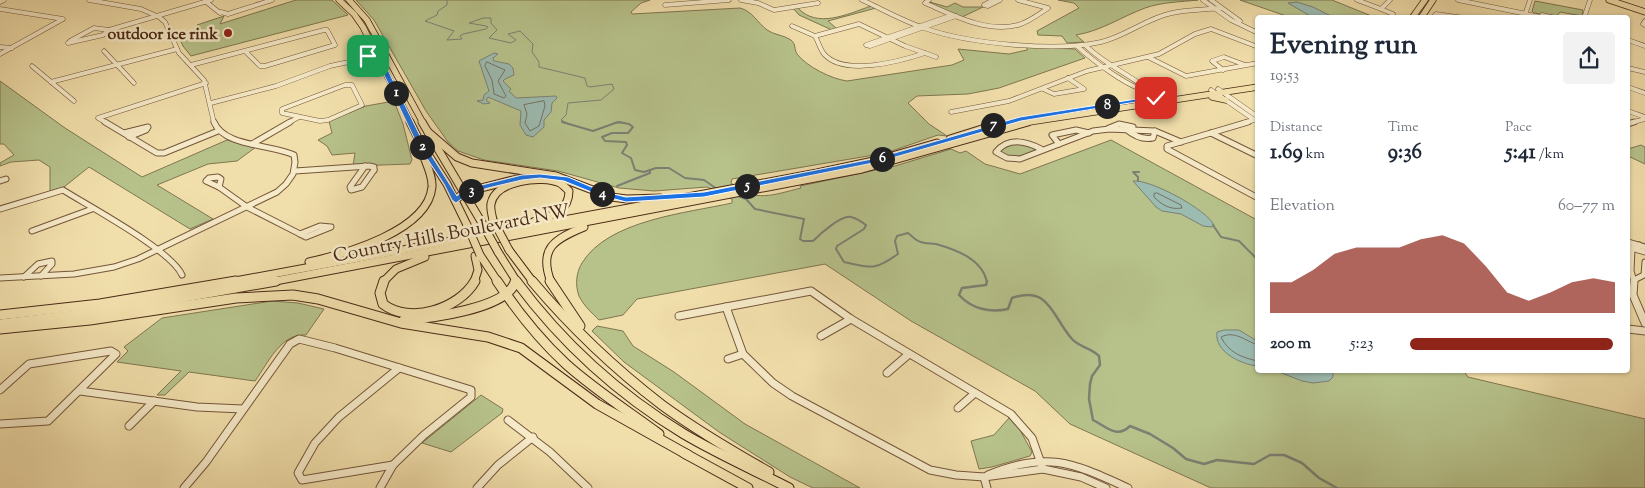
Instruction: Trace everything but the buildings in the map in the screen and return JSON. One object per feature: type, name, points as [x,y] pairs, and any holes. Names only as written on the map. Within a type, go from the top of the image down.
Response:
[{"type":"main road","points":[[339,0],[359,20],[420,142],[456,200],[469,229],[468,239],[507,295],[531,325],[579,375],[688,455]]},
{"type":"main road","points":[[349,0],[363,14],[428,132],[465,192],[515,282],[560,337],[591,366],[634,401],[685,434],[789,488]]},
{"type":"main road","points":[[1414,15],[1425,0]]},
{"type":"main road","points":[[1424,15],[1433,0]]},
{"type":"main road","points":[[1429,7],[1438,0]]},
{"type":"main road","points":[[1609,0],[1645,12]]},
{"type":"main road","points":[[1624,0],[1645,6]]},
{"type":"main road","points":[[364,59],[371,53],[371,45]]},
{"type":"main road","name":"Country Hills Boulevard NW","points":[[0,314],[100,304],[204,287],[704,194],[753,188],[894,162],[998,129],[1028,122],[1167,101],[1255,83]]},
{"type":"main road","name":"Country Hills Boulevard NW","points":[[0,324],[146,305],[712,199],[878,160],[1020,119],[1255,87]]},
{"type":"main road","points":[[1167,101],[1210,97],[1226,100]]},
{"type":"main road","points":[[428,132],[457,157],[472,163],[549,174],[598,193],[626,199],[704,194]]},
{"type":"main road","points":[[204,287],[218,281],[331,258],[384,238],[402,226],[422,209],[431,192],[431,179],[420,142]]},
{"type":"main road","points":[[456,200],[465,192],[522,178],[561,178]]},
{"type":"main road","points":[[405,249],[543,219],[564,207],[571,193],[561,183],[537,179],[516,183],[501,190],[493,197],[489,208],[493,220],[509,250],[520,269],[543,295],[600,351],[648,394],[706,435],[797,488]]},
{"type":"main road","points":[[600,351],[559,297],[545,270],[544,260],[554,241],[567,233],[638,213]]},
{"type":"main road","points":[[478,255],[477,278],[469,292],[455,302],[436,309],[408,312],[390,308],[380,300],[380,289],[383,282],[396,270],[418,259],[482,242]]},
{"type":"main road","points":[[377,316],[404,320],[445,316],[507,295],[513,289],[515,282]]},
{"type":"main road","points":[[0,329],[36,327],[236,298],[293,295],[318,299],[402,323],[488,337],[521,348],[597,404],[748,488]]},
{"type":"street","points":[[0,2],[4,0]]},
{"type":"street","points":[[90,0],[105,3],[119,0]]},
{"type":"street","points":[[108,29],[100,26],[93,27],[68,42],[103,34],[108,29],[207,0],[220,13],[228,14],[272,0]]},
{"type":"street","points":[[220,13],[261,0]]},
{"type":"street","points":[[680,0],[665,5],[694,1],[729,0]]},
{"type":"street","points":[[741,0],[758,3],[774,10],[816,1],[823,9]]},
{"type":"street","points":[[862,0],[921,27],[970,40],[1077,46],[1120,36],[1171,13],[1221,8]]},
{"type":"street","points":[[929,0],[924,3],[954,16],[983,24],[1020,24],[1048,8],[1018,0]]},
{"type":"street","points":[[993,0],[984,5],[988,6],[1000,0]]},
{"type":"street","points":[[1203,0],[1243,26],[1255,30]]},
{"type":"street","points":[[1203,0],[1207,6],[1206,9]]},
{"type":"street","points":[[1211,0],[1255,30]]},
{"type":"street","points":[[1357,0],[1393,14]]},
{"type":"street","points":[[1381,9],[1390,0]]},
{"type":"street","points":[[1458,0],[1525,14]]},
{"type":"street","points":[[1467,0],[1525,14]]},
{"type":"street","points":[[1525,14],[1530,0]]},
{"type":"street","points":[[1585,15],[1590,0]]},
{"type":"street","points":[[0,278],[94,272],[138,259],[282,189],[294,174],[297,164],[294,156],[284,150],[233,138],[218,131],[213,121],[206,83],[178,50],[165,22],[157,15],[145,10],[111,2]]},
{"type":"street","points":[[0,9],[63,19],[0,54]]},
{"type":"street","points":[[1435,15],[1441,13],[1450,15]]},
{"type":"street","points":[[888,38],[954,16]]},
{"type":"street","points":[[1645,20],[1643,24],[1645,25]]},
{"type":"street","points":[[792,26],[815,36],[859,24],[936,57]]},
{"type":"street","points":[[952,112],[1009,101],[1068,78],[1158,54],[1195,34],[1211,29],[1255,46]]},
{"type":"street","points":[[191,65],[324,30],[327,30],[335,45],[265,66],[260,66],[245,51]]},
{"type":"street","points":[[815,36],[824,54],[847,64],[874,66],[890,64],[926,53]]},
{"type":"street","points":[[1630,41],[1645,46]]},
{"type":"street","points":[[1077,46],[1104,67],[1128,80],[1143,91],[1150,90],[1134,78],[1096,56],[1085,45]]},
{"type":"street","points":[[0,47],[12,48]]},
{"type":"street","points":[[52,83],[178,50]]},
{"type":"street","points":[[104,51],[134,83]]},
{"type":"street","points":[[211,103],[241,97],[330,66],[386,54]]},
{"type":"street","points":[[1148,57],[1182,75],[1255,64]]},
{"type":"street","points":[[1224,70],[1212,61],[1224,57],[1247,66]]},
{"type":"street","points":[[32,66],[74,101]]},
{"type":"street","points":[[1630,68],[1645,72]]},
{"type":"street","points":[[1043,89],[1054,94],[1084,89],[1068,78]]},
{"type":"street","points":[[1128,80],[1134,78]]},
{"type":"street","points":[[206,83],[98,118],[157,153],[164,153],[218,131]]},
{"type":"street","points":[[255,144],[302,117],[320,121],[328,120],[362,105],[352,85],[345,85],[282,109],[282,112],[302,117]]},
{"type":"street","points":[[1630,88],[1645,93]]},
{"type":"street","points":[[1217,91],[1226,100],[1255,119]]},
{"type":"street","points":[[1217,91],[1255,119]]},
{"type":"street","points":[[1630,111],[1645,117]]},
{"type":"street","points":[[1630,123],[1645,117]]},
{"type":"street","points":[[1255,121],[1166,146],[1167,149],[1255,196]]},
{"type":"street","points":[[1109,129],[1113,125],[1122,124],[1137,130]]},
{"type":"street","points":[[124,134],[139,128],[148,127],[146,130],[129,137]]},
{"type":"street","points":[[1041,149],[1020,142],[1005,145],[996,152],[1002,157],[1017,159],[1089,133],[1109,129],[1155,131],[1179,143]]},
{"type":"street","points":[[1126,129],[1146,140],[1153,138],[1155,131]]},
{"type":"street","points":[[1059,144],[1052,135],[1076,130],[1089,133]]},
{"type":"street","points":[[1211,133],[1255,155]]},
{"type":"street","points":[[294,174],[364,168],[374,170],[362,187],[351,190],[350,187],[364,168]]},
{"type":"street","points":[[0,180],[6,178]]},
{"type":"street","points":[[219,187],[247,207],[300,234]]},
{"type":"street","points":[[0,209],[63,190],[159,250],[178,266],[182,275]]},
{"type":"street","points":[[32,231],[92,209]]},
{"type":"street","points":[[1630,248],[1642,246],[1645,252]]},
{"type":"street","points":[[1630,248],[1645,252]]},
{"type":"street","points":[[1630,248],[1631,271],[1634,280],[1633,295],[1645,323]]},
{"type":"street","points":[[24,277],[38,264],[52,261],[52,264],[41,276]]},
{"type":"street","points":[[1634,280],[1644,275],[1645,262]]},
{"type":"street","points":[[679,316],[812,291],[851,319],[1011,414],[1032,438],[1043,469]]},
{"type":"street","points":[[726,307],[743,354],[772,383],[792,396],[930,470],[956,476],[984,477],[1043,469],[1081,477],[1106,488]]},
{"type":"street","points":[[821,336],[851,319]]},
{"type":"street","points":[[1630,329],[1645,331]]},
{"type":"street","points":[[184,488],[206,462],[290,344],[299,339],[472,390],[471,397],[424,435],[393,465],[380,488]]},
{"type":"street","points":[[0,390],[29,364],[111,351],[116,354],[48,421],[0,424]]},
{"type":"street","points":[[728,359],[743,354]]},
{"type":"street","points":[[887,373],[909,354]]},
{"type":"street","points":[[393,465],[302,480],[298,473],[315,444],[339,416],[399,368]]},
{"type":"street","points":[[80,391],[154,401],[242,409]]},
{"type":"street","points":[[958,408],[975,393]]},
{"type":"street","points":[[129,426],[154,401]]},
{"type":"street","points":[[508,420],[533,437],[588,488]]},
{"type":"street","points":[[477,488],[498,465],[533,437]]},
{"type":"street","points":[[984,477],[1010,464],[1040,459],[1063,461],[1128,488]]},
{"type":"street","points":[[984,477],[987,488]]},
{"type":"green space","points":[[296,0],[332,0],[348,15],[191,56],[183,46],[178,35],[199,30],[197,25],[224,16],[220,24]]},
{"type":"green space","points":[[356,0],[650,0],[641,3],[631,12],[632,14],[740,8],[751,14],[767,30],[791,40],[794,43],[797,54],[813,68],[827,75],[847,81],[952,65],[964,60],[958,49],[1009,54],[1027,50],[1027,47],[1075,49],[1085,58],[999,88],[968,94],[917,96],[908,103],[929,124],[947,136],[938,135],[886,153],[732,179],[731,183],[748,193],[764,196],[773,195],[801,188],[800,186],[895,166],[951,149],[960,153],[966,151],[985,164],[1020,174],[1111,140],[1255,219],[1255,373],[1465,373],[1468,377],[1645,419],[1645,488],[1211,488],[1070,424],[1035,391],[911,321],[825,264],[637,299],[623,315],[599,320],[581,300],[577,283],[580,267],[594,248],[610,237],[629,228],[672,215],[732,203],[732,199],[707,187],[654,191],[619,188],[558,171],[484,160],[458,151],[448,142],[426,111],[374,20]]},
{"type":"green space","points":[[1058,0],[1198,0],[1151,6],[1102,27],[1076,35],[1084,42],[1067,43],[1062,36],[1038,35],[1037,31],[1079,8],[1074,3]]},
{"type":"green space","points":[[1240,0],[1332,0],[1369,15],[1283,15]]},
{"type":"green space","points":[[1535,1],[1583,10],[1582,15],[1560,12],[1558,15],[1545,15],[1532,11]]},
{"type":"green space","points":[[930,2],[947,7],[955,3],[963,7],[983,7],[962,17],[930,4]]},
{"type":"green space","points":[[871,6],[876,8],[828,21],[836,28],[832,30],[799,15],[793,8],[798,8],[814,18],[823,19],[843,16]]},
{"type":"green space","points":[[0,81],[65,128],[142,177],[227,140],[256,147],[237,161],[208,164],[157,185],[213,219],[190,229],[89,167],[64,187],[50,191],[50,167],[39,160],[11,162],[0,166],[0,163],[14,155],[4,144],[0,144]]},
{"type":"green space","points":[[394,101],[403,124],[412,160],[410,164],[353,166],[355,153],[332,155],[327,146],[318,140],[332,133],[329,121],[366,106]]},
{"type":"green space","points":[[1017,143],[1032,146],[1035,150],[1017,156],[998,153],[999,150]]},
{"type":"green space","points":[[1641,145],[1645,147],[1645,164],[1630,157],[1630,148]]},
{"type":"green space","points":[[272,301],[298,303],[324,309],[306,335],[289,339],[276,350],[255,381],[189,372],[165,395],[157,395],[181,371],[117,362],[128,351],[124,347],[162,318]]},
{"type":"green space","points":[[597,326],[623,331],[633,346],[674,372],[745,424],[860,488],[813,488],[790,477],[719,432],[624,362],[592,331]]},
{"type":"green space","points":[[481,395],[503,409],[502,413],[451,452],[422,443]]},
{"type":"green space","points":[[1009,418],[1020,430],[1032,452],[1030,456],[979,469],[971,441],[994,435]]},
{"type":"water","points":[[1297,2],[1329,15],[1309,15],[1288,3]]},
{"type":"water","points":[[494,53],[498,54],[493,58],[494,61],[509,64],[513,68],[514,75],[503,81],[516,98],[556,96],[557,98],[552,103],[551,112],[544,120],[544,127],[533,137],[526,135],[520,125],[521,111],[488,97],[486,100],[490,103],[484,104],[477,101],[483,100],[484,95],[489,91],[479,61]]},
{"type":"water","points":[[1133,181],[1152,185],[1177,196],[1209,218],[1214,225],[1212,227],[1203,226],[1181,214],[1162,211],[1156,207]]},
{"type":"water","points":[[1239,330],[1255,340],[1255,366],[1237,360],[1224,351],[1217,339],[1217,332]]},
{"type":"water","points":[[1282,373],[1333,373],[1333,377],[1329,381],[1313,383]]},
{"type":"waterway","points":[[447,0],[447,5],[438,11],[437,15],[425,21],[454,31],[447,40],[462,39],[460,36],[463,34],[486,29],[488,27],[486,26],[469,23],[483,18],[491,18],[491,23],[497,30],[489,38],[511,43],[516,40],[508,34],[520,31],[533,44],[532,52],[539,62],[539,67],[585,78],[587,86],[590,87],[612,84],[614,89],[601,100],[568,103],[566,115],[561,120],[567,123]]},
{"type":"waterway","points":[[562,122],[593,131],[615,123]]},
{"type":"waterway","points":[[619,122],[624,123]]},
{"type":"waterway","points":[[615,123],[624,123]]},
{"type":"waterway","points":[[624,123],[633,127],[628,133],[612,133],[602,137],[605,141],[626,142],[627,145],[622,153],[631,158],[635,170],[644,172],[650,170]]},
{"type":"waterway","points":[[650,170],[669,168],[685,178],[704,180],[717,189]]},
{"type":"waterway","points":[[617,186],[650,173],[650,170]]},
{"type":"waterway","points":[[1138,181],[1138,177],[1133,172],[1139,172]]},
{"type":"waterway","points":[[738,196],[746,199],[755,209],[804,219],[800,239],[803,241],[813,241],[831,226],[847,217],[861,221],[866,225],[864,229],[837,246],[836,249],[844,262],[867,267],[878,266],[898,254],[895,241],[897,236],[908,233],[916,240],[944,246],[968,257],[980,267],[987,282]]},
{"type":"waterway","points":[[1213,225],[1221,237],[1239,241],[1255,257]]},
{"type":"waterway","points":[[987,282],[986,285],[962,288],[959,295],[975,307],[988,310],[1008,309],[1012,298],[1025,295],[1042,299],[1049,305],[1072,339],[1099,356],[1100,365],[1092,376],[1090,384],[1089,399],[1093,420],[1116,432],[1121,432],[1130,426],[1150,434],[1173,448],[1186,459],[1204,464],[1217,460],[1254,464],[1270,455],[1284,455],[1302,463],[1319,478],[1337,488]]},
{"type":"place","name":"outdoor ice rink","points":[[228,33]]},
{"type":"route","points":[[368,56],[364,59],[378,56],[420,142],[456,200],[465,192],[531,176],[566,179],[598,193],[626,199],[642,200],[704,194],[878,160],[929,146],[989,126],[1020,119],[1156,98]]}]
